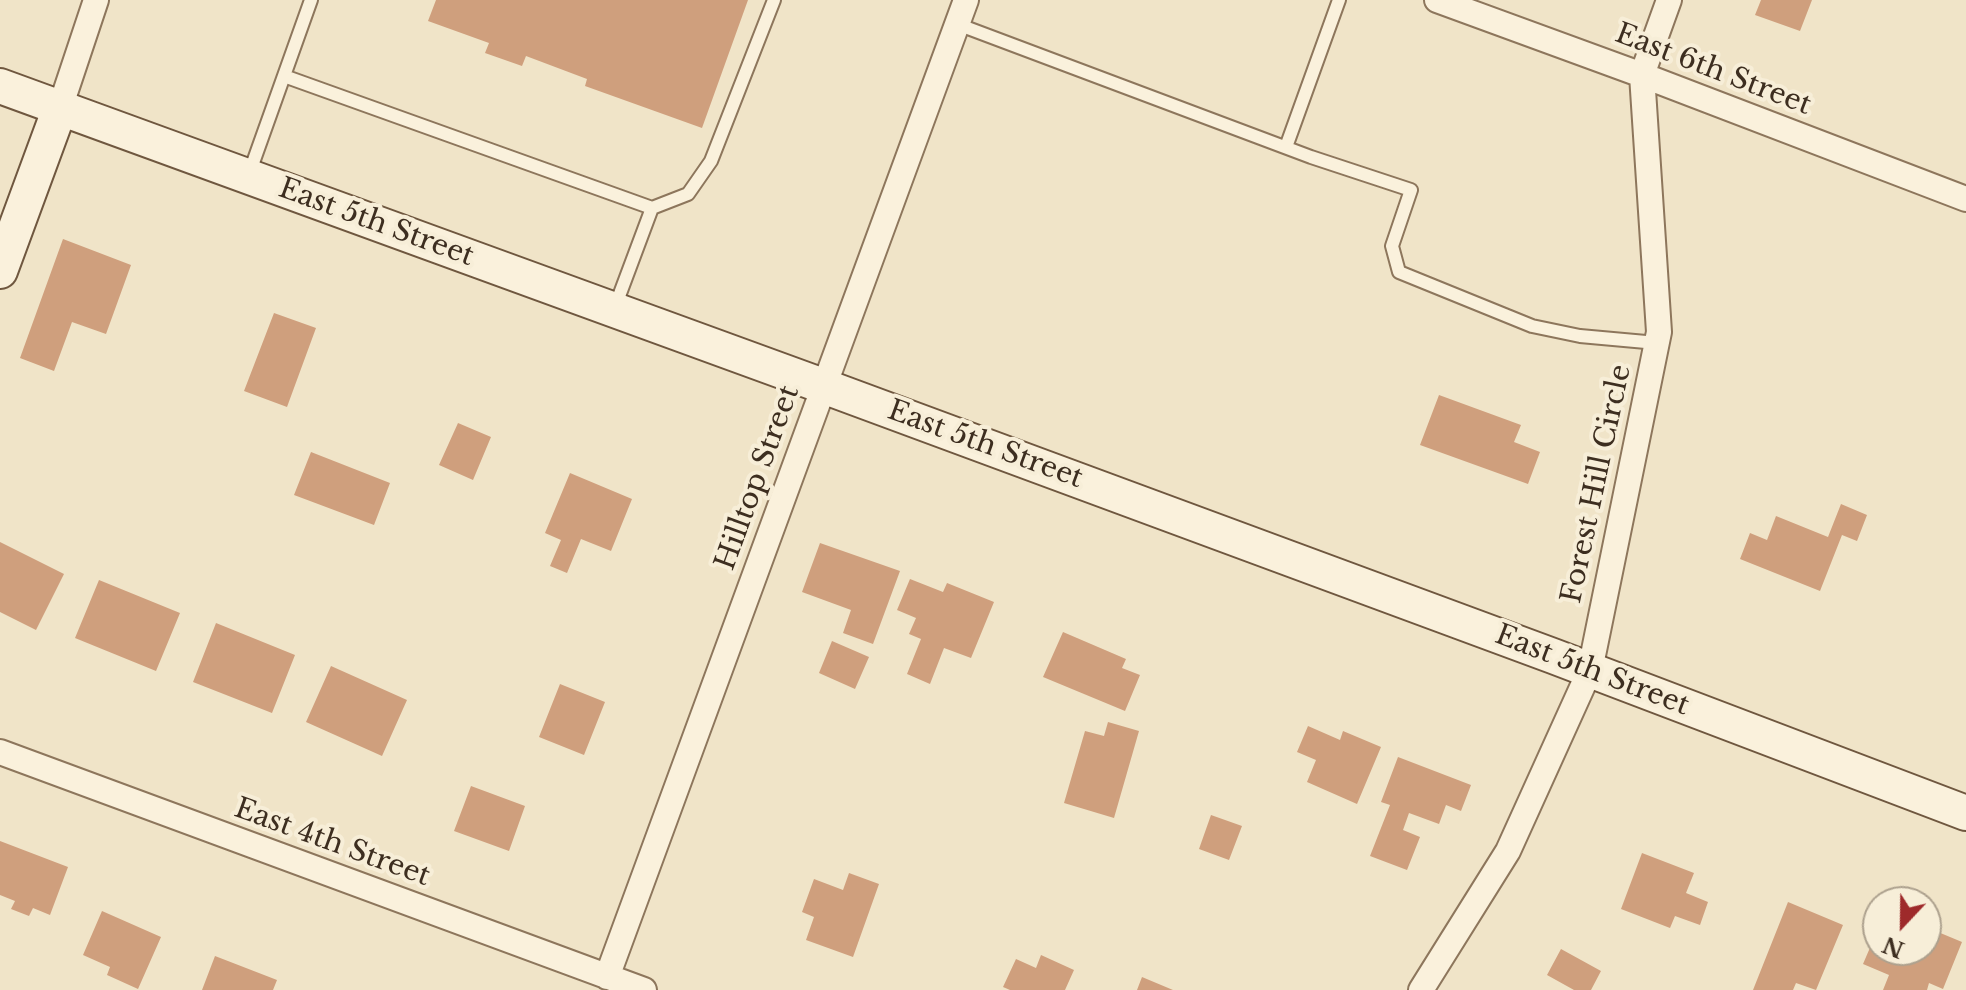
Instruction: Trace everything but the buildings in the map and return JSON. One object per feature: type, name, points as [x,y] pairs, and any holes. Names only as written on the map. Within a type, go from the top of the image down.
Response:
[{"type":"main road","name":"East 5th Street","points":[[0,86],[823,386],[1966,813]]},
{"type":"main road","points":[[0,271],[60,108]]},
{"type":"street","points":[[60,108],[96,0]]},
{"type":"street","name":"Hilltop Street","points":[[607,977],[966,0]]},
{"type":"street","name":"East 6th Street","points":[[1437,0],[1966,199]]},
{"type":"street","name":"Forest Hill Circle","points":[[1421,990],[1508,851],[1590,670],[1659,332],[1642,75],[1669,0]]},
{"type":"street","name":"East 4th Street","points":[[0,752],[644,990]]},
{"type":"lane","points":[[248,177],[311,0]]},
{"type":"lane","points":[[284,76],[652,208],[688,194],[711,161],[774,0]]},
{"type":"lane","points":[[1286,147],[1339,0]]},
{"type":"lane","points":[[957,24],[1286,147],[1411,190],[1392,246],[1399,272],[1532,326],[1580,336],[1657,343]]},
{"type":"lane","points":[[614,310],[652,208]]}]
